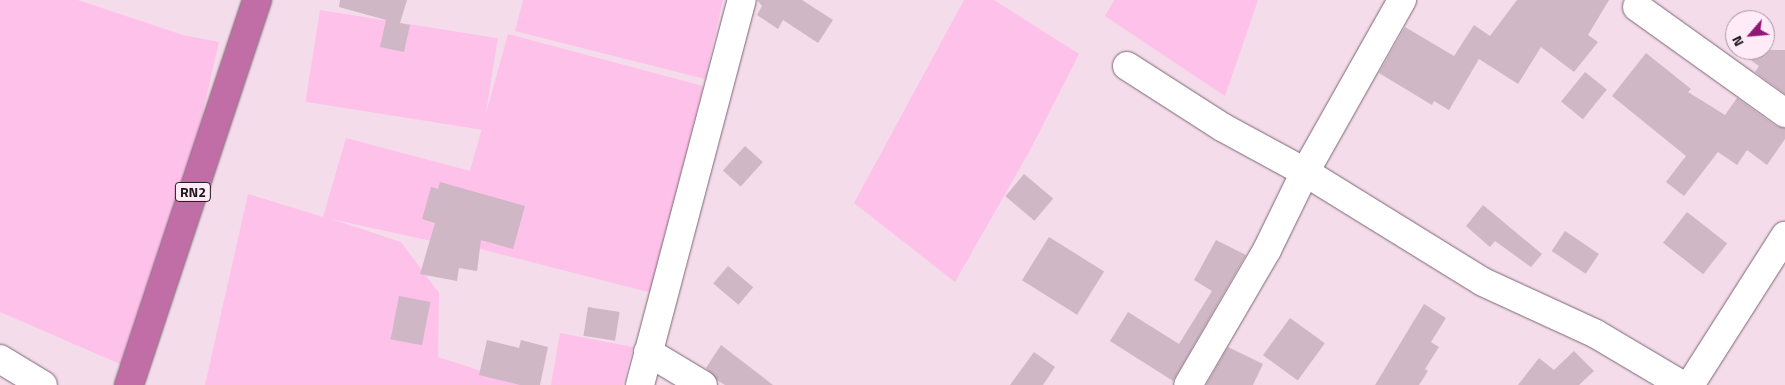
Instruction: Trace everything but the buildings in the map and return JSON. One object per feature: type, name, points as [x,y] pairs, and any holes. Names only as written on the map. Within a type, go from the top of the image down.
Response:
[{"type":"highway","name":"RN2","points":[[130,385],[257,0]]},
{"type":"street","points":[[640,385],[742,0]]},
{"type":"street","points":[[1188,385],[1267,250],[1305,172],[1402,0]]},
{"type":"street","points":[[1637,7],[1785,113]]},
{"type":"street","points":[[1127,66],[1222,126],[1305,172],[1484,282],[1596,334],[1682,385]]},
{"type":"street","points":[[1690,385],[1785,236]]},
{"type":"street","points":[[648,352],[703,385]]},
{"type":"street","points":[[0,359],[44,385]]},
{"type":"shaded area","points":[[0,0],[78,0],[183,35],[219,42],[143,374],[0,312]]},
{"type":"shaded area","points":[[523,0],[723,0],[705,79],[515,31]]},
{"type":"shaded area","points":[[964,0],[994,0],[1079,54],[1029,152],[955,282],[854,203]]},
{"type":"shaded area","points":[[1114,0],[1258,0],[1225,96],[1105,16]]},
{"type":"shaded area","points":[[320,10],[498,38],[483,130],[305,102]]},
{"type":"shaded area","points":[[508,34],[703,86],[652,293],[477,248],[453,231],[466,185],[445,244],[331,219],[401,242],[439,293],[438,357],[525,385],[205,385],[248,194],[323,217],[346,138],[470,171]]},
{"type":"shaded area","points":[[560,333],[633,347],[623,385],[551,385]]}]
